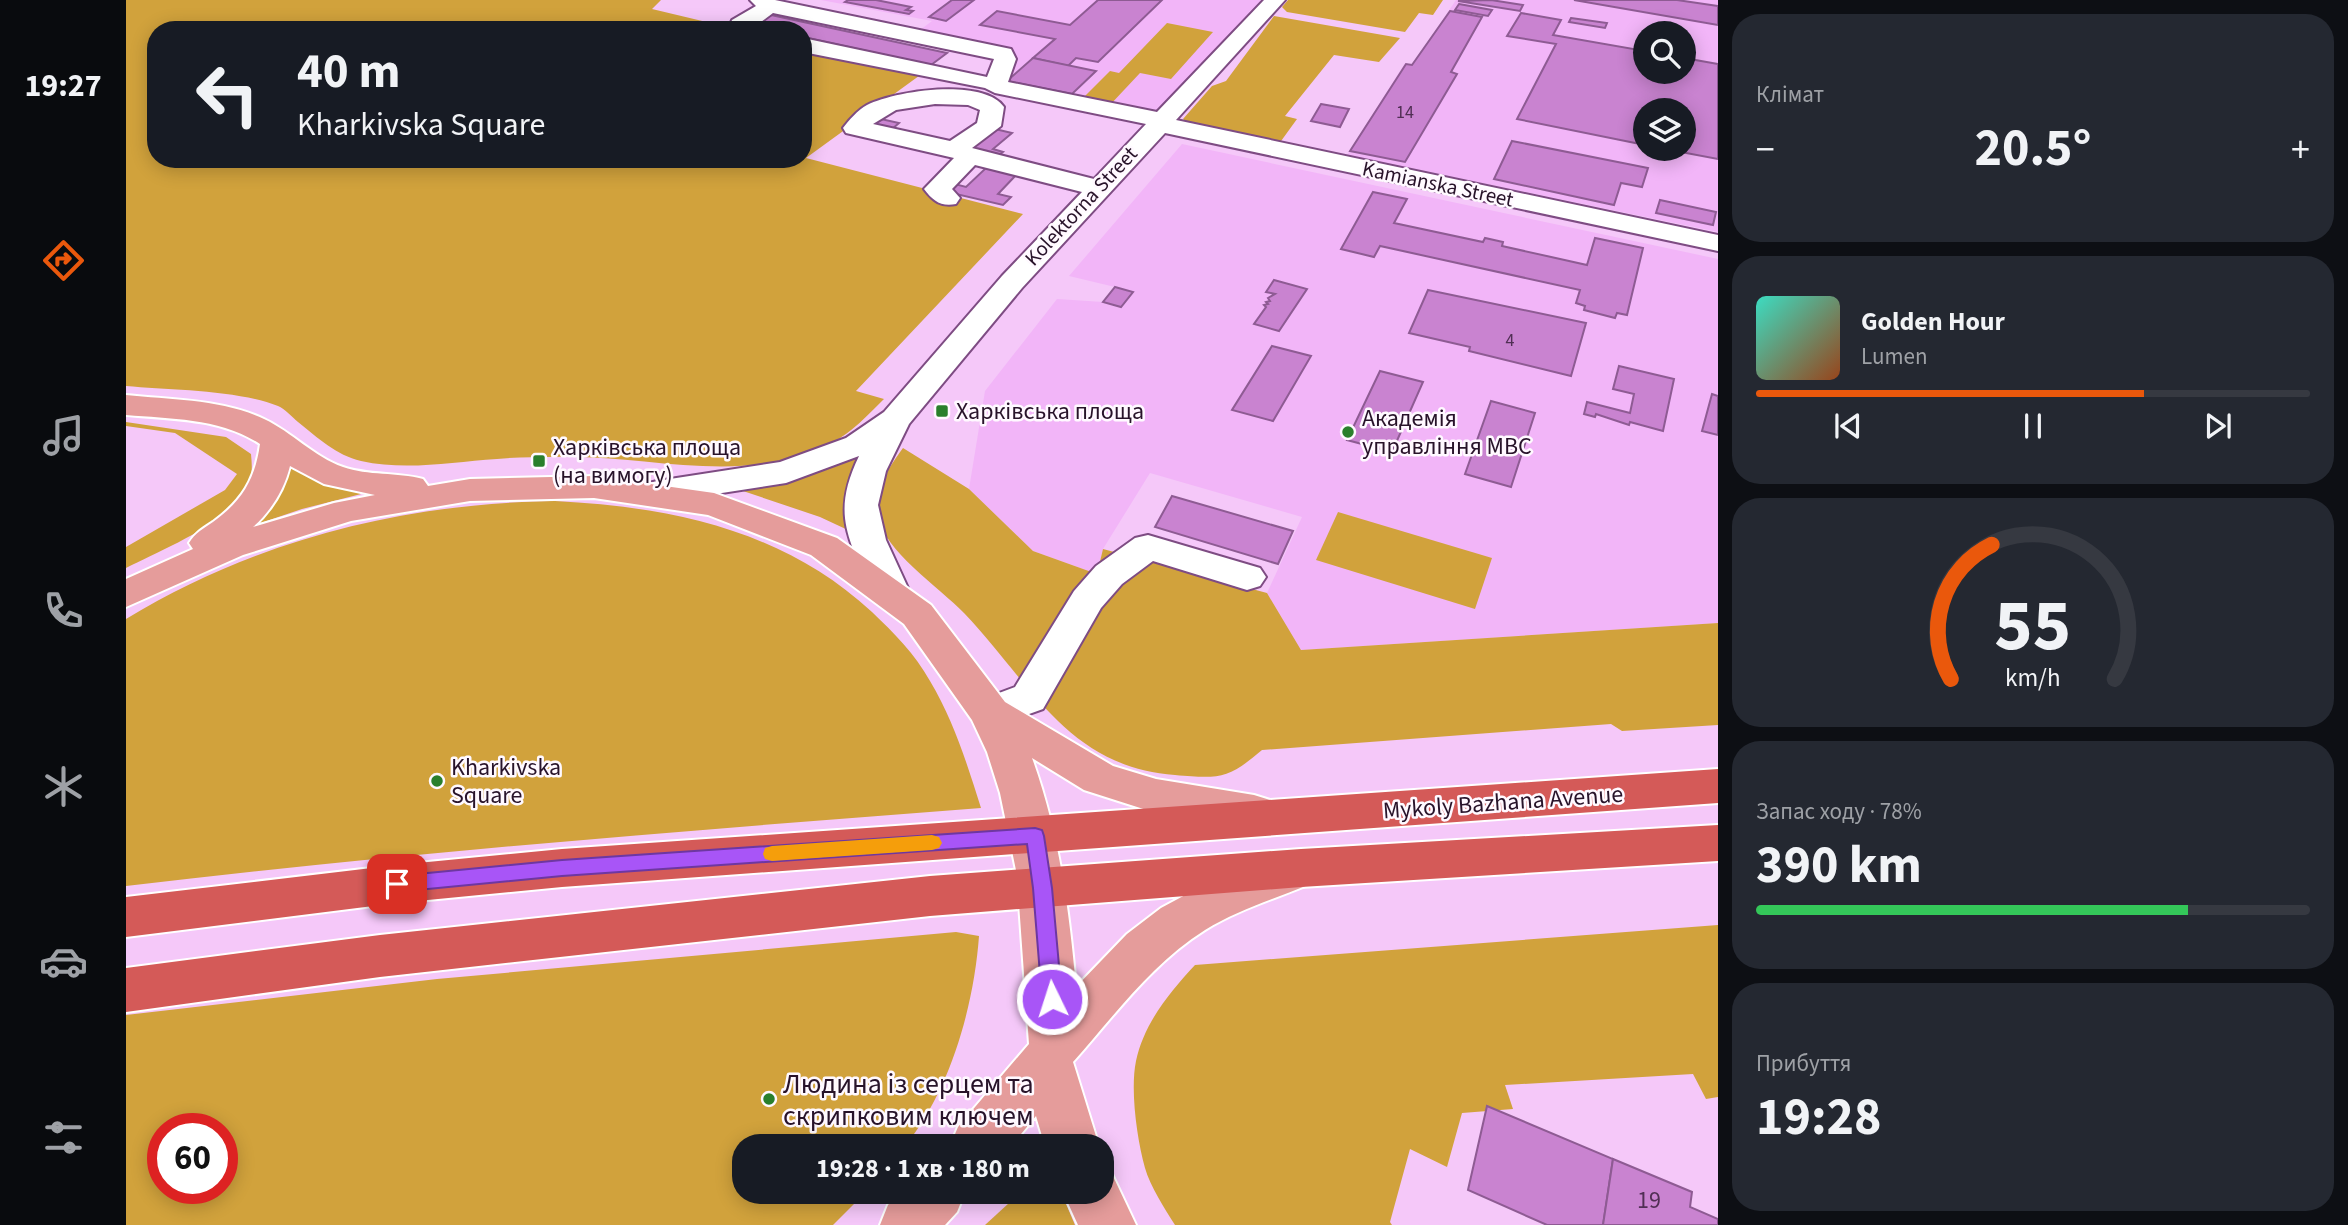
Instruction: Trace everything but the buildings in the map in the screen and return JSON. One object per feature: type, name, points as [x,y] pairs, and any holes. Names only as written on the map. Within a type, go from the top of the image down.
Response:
[{"type":"highway","name":"Mykoly Bazhana Avenue","points":[[1035,836],[1718,786]]},
{"type":"highway","points":[[126,917],[503,873],[1035,836]]},
{"type":"highway","points":[[126,990],[380,956],[914,898],[1301,867],[1718,843]]},
{"type":"main road","points":[[126,405],[223,417],[263,430],[328,474],[362,482],[454,492]]},
{"type":"main road","points":[[140,587],[223,533],[250,510],[271,482],[277,441]]},
{"type":"main road","points":[[140,587],[236,544],[307,520],[454,492],[520,485],[593,485],[657,492],[742,513],[806,536],[853,561],[889,588],[933,631],[967,676],[990,713],[1018,777],[1035,836],[1043,888],[1051,1054],[1069,1134]]},
{"type":"main road","name":"Mykoly Bazhana Avenue","points":[[990,713],[1099,778],[1156,796],[1287,818]]},
{"type":"main road","points":[[987,1134],[1051,1054],[1146,948],[1180,921],[1199,910],[1301,867]]},
{"type":"main road","points":[[908,1225],[926,1204]]},
{"type":"main road","points":[[1097,1204],[1108,1225]]},
{"type":"street","name":"Kolektorna Street","points":[[889,588],[870,548],[861,520],[859,498],[867,470],[896,419],[1012,282],[1275,0]]},
{"type":"street","points":[[745,21],[765,3],[1003,54],[1005,59],[995,86]]},
{"type":"street","name":"Kamianska Street","points":[[812,47],[1718,243]]},
{"type":"street","points":[[947,198],[937,189],[962,153],[989,126],[992,107],[972,98],[955,96],[905,102],[875,111],[855,128],[962,153],[1098,188]]},
{"type":"street","name":"Kolektorna Street","points":[[657,492],[786,472],[858,445],[896,419]]},
{"type":"street","points":[[990,713],[1029,698],[1087,600],[1109,575],[1148,547],[1247,577]]},
{"type":"shaded area","points":[[126,0],[661,0],[652,9],[702,21],[147,21],[147,168],[812,168],[812,160],[1023,214],[856,391],[884,399],[860,423],[832,443],[799,456],[765,464],[695,466],[590,457],[519,457],[412,466],[378,464],[361,461],[335,450],[283,409],[262,401],[224,394],[126,386]]},
{"type":"shaded area","points":[[821,0],[1268,0],[1151,125],[994,93],[1003,83],[1011,51],[920,30],[932,21]]},
{"type":"shaded area","points":[[1288,0],[1443,0],[1433,15],[1419,13],[1405,32],[1287,12],[1282,7]]},
{"type":"shaded area","points":[[1456,0],[1718,0],[1718,232],[1347,155],[1405,63],[1412,65]]},
{"type":"shaded area","points":[[1274,16],[1400,38],[1379,62],[1334,55],[1285,116],[1297,119],[1276,148],[1195,129],[1183,119],[1212,86],[1226,81]]},
{"type":"shaded area","points":[[1167,23],[1213,32],[1171,79],[1140,73],[1109,106],[1081,100],[1110,71],[1119,73]]},
{"type":"shaded area","points":[[812,47],[923,73],[812,154]]},
{"type":"shaded area","name":"Академія управління МВС","points":[[1182,144],[1718,259],[1718,623],[1301,650],[1267,593],[1302,517],[1150,473],[1103,549],[1097,574],[1033,551],[969,489],[985,391],[1057,299],[1103,302],[1115,287],[1069,276]]},
{"type":"shaded area","points":[[126,422],[226,437],[251,454],[252,466],[248,486],[226,512],[193,534],[126,568],[126,547],[225,490],[237,474],[175,433],[126,426]]},
{"type":"shaded area","points":[[869,448],[855,469],[848,487],[846,506],[850,531],[820,517],[737,489]]},
{"type":"shaded area","points":[[903,448],[969,489],[1033,551],[1097,574],[1103,549],[1267,593],[1301,650],[1718,623],[1718,725],[1622,731],[1611,724],[1262,750],[1231,772],[1203,777],[1138,769],[1106,756],[1078,739],[1032,693],[964,613],[914,568],[890,542],[877,515],[877,497],[888,471]]},
{"type":"shaded area","points":[[289,463],[319,480],[373,491],[302,509],[243,529]]},
{"type":"shaded area","points":[[555,501],[641,509],[724,528],[763,542],[838,584],[888,628],[924,671],[953,727],[981,808],[446,852],[126,886],[126,619],[176,591],[227,568],[279,547],[333,531],[387,518],[443,509]]},
{"type":"shaded area","points":[[1338,512],[1492,558],[1475,609],[1316,560]]},
{"type":"shaded area","points":[[1718,925],[1718,1097],[1706,1099],[1693,1074],[1505,1085],[1513,1109],[1462,1113],[1447,1167],[1410,1149],[1390,1222],[1392,1225],[1175,1225],[1150,1182],[1142,1156],[1135,1114],[1136,1061],[1152,1021],[1167,997],[1195,965]]},
{"type":"shaded area","points":[[956,932],[979,936],[972,991],[957,1047],[935,1100],[914,1134],[732,1134],[732,1204],[854,1204],[833,1225],[126,1225],[126,1015],[437,979]]},
{"type":"shaded area","points":[[1008,1204],[1066,1204],[1075,1225],[985,1225]]},
{"type":"slow traffic","points":[[772,854],[932,843]]},
{"type":"place","name":"Харківська площа","points":[[942,411]]},
{"type":"place","name":"Академія управління МВС","points":[[1348,432]]},
{"type":"place","name":"Харківська площа (на вимогу)","points":[[539,461]]},
{"type":"place","name":"Kharkivska Square","points":[[437,781]]},
{"type":"place","name":"Людина із серцем та скрипковим ключем","points":[[769,1099]]},
{"type":"route","points":[[397,884],[562,868],[1035,836],[1043,888],[1052,999]]}]
